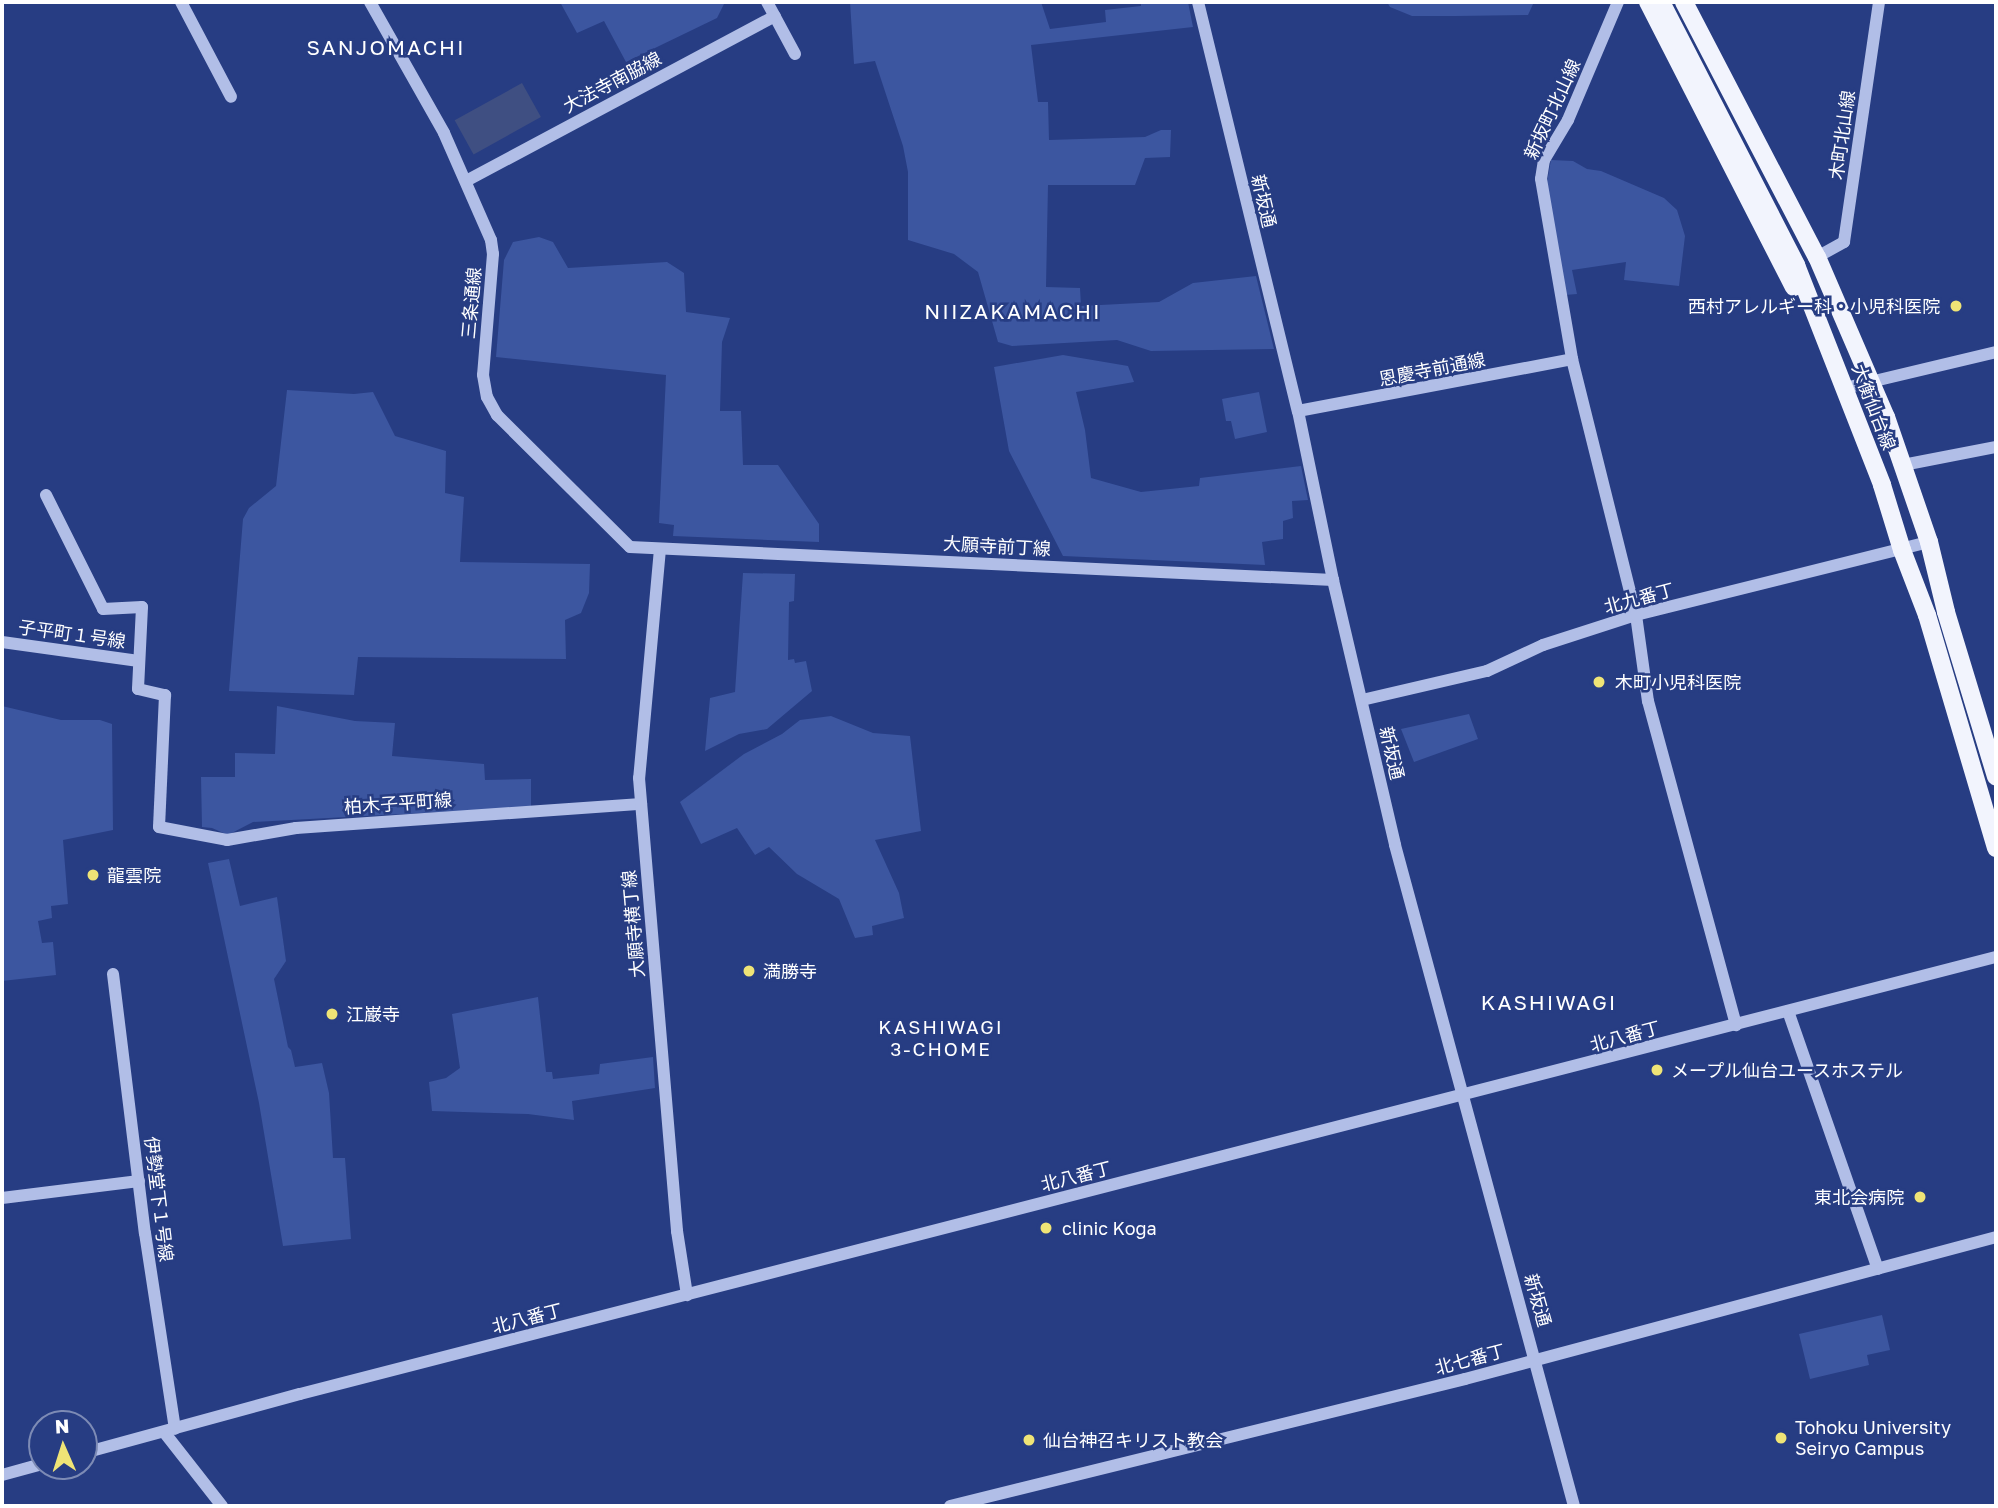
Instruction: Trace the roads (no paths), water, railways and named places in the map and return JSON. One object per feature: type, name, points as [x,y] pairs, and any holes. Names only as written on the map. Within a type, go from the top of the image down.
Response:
[{"type":"main road","points":[[1648,2],[1828,348]]},
{"type":"main road","name":"大衡仙台線","points":[[1661,2],[1796,265],[1845,388],[1927,615],[1996,848]]},
{"type":"main road","name":"大衡仙台線","points":[[1684,2],[1817,257],[1871,382],[1903,464],[1929,542],[1946,612],[1996,777]]},
{"type":"street","points":[[181,2],[231,97]]},
{"type":"street","name":"三条通線","points":[[370,2],[444,133],[487,230],[493,254],[482,375],[487,397],[497,415],[630,547],[660,549]]},
{"type":"street","points":[[767,2],[795,54]]},
{"type":"street","name":"新坂通","points":[[1198,2],[1298,411],[1333,580],[1416,928],[1465,1096],[1574,1506]]},
{"type":"street","name":"新坂町北山線","points":[[1618,2],[1568,120],[1544,160],[1541,179],[1572,359],[1636,615],[1648,701],[1736,1025]]},
{"type":"street","name":"木町北山線","points":[[1817,257],[1844,242],[1879,2]]},
{"type":"street","name":"大法寺南脇線","points":[[466,181],[775,16]]},
{"type":"street","points":[[1845,388],[1996,352]]},
{"type":"street","name":"恩慶寺前通線","points":[[1298,411],[1572,359]]},
{"type":"street","points":[[1903,464],[1996,447]]},
{"type":"street","points":[[46,495],[103,609],[142,607],[139,661]]},
{"type":"street","name":"北九番丁","points":[[1362,700],[1487,671],[1543,645],[1636,615],[1929,542]]},
{"type":"street","name":"大願寺前丁線","points":[[660,549],[1333,580]]},
{"type":"street","name":"大願寺横丁線","points":[[660,549],[639,778],[677,1231],[687,1294]]},
{"type":"street","name":"子平町１号線","points":[[2,642],[139,661]]},
{"type":"street","name":"柏木子平町線","points":[[139,661],[138,689],[164,695],[159,827],[227,840],[296,828],[641,804]]},
{"type":"street","name":"北八番丁","points":[[98,1449],[687,1294],[1465,1096],[1996,957]]},
{"type":"street","name":"伊勢堂下１号線","points":[[113,974],[170,1430]]},
{"type":"street","points":[[1788,1011],[1878,1269]]},
{"type":"street","points":[[2,1198],[139,1181]]},
{"type":"street","name":"北七番丁","points":[[950,1506],[1537,1360],[1996,1237]]},
{"type":"street","points":[[170,1430],[220,1506]]},
{"type":"street","points":[[2,1475],[28,1468]]},
{"type":"place","name":"西村アレルギー科・小児科医院","points":[[1956,306]]},
{"type":"place","name":"木町小児科医院","points":[[1599,682]]},
{"type":"place","name":"龍雲院","points":[[93,875]]},
{"type":"place","name":"満勝寺","points":[[749,971]]},
{"type":"place","name":"江巌寺","points":[[332,1014]]},
{"type":"place","name":"メープル仙台ユースホステル","points":[[1657,1070]]},
{"type":"place","name":"東北会病院","points":[[1920,1197]]},
{"type":"place","name":"clinic Koga","points":[[1046,1228]]},
{"type":"place","name":"Tohoku University Seiryo Campus","points":[[1781,1438]]},
{"type":"place","name":"仙台神召キリスト教会","points":[[1029,1440]]},
{"type":"district","name":"SANJOMACHI","points":[[386,47]]},
{"type":"district","name":"NIIZAKAMACHI","points":[[1013,311]]},
{"type":"district","name":"KASHIWAGI","points":[[1549,1002]]},
{"type":"district","name":"KASHIWAGI 3-CHOME","points":[[941,1038]]}]
